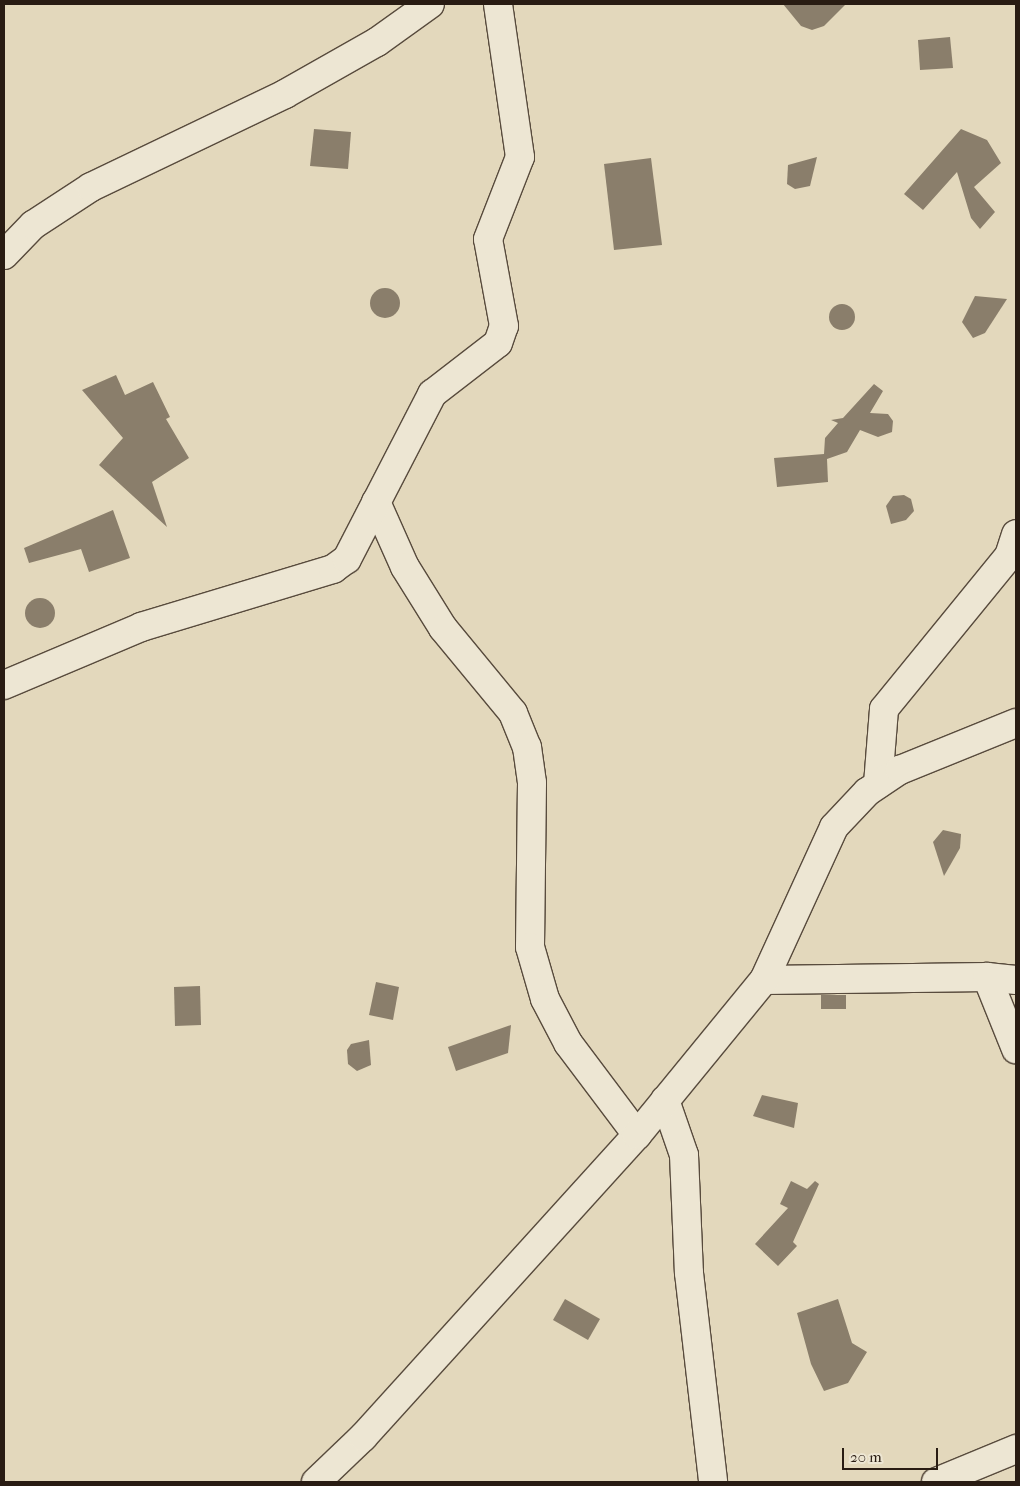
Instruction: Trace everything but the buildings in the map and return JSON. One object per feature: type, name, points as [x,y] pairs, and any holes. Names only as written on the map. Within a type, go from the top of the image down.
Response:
[{"type":"street","points":[[4,255],[33,225],[91,187],[285,94],[377,42],[430,4]]},
{"type":"street","points":[[4,685],[141,627],[333,569],[347,559],[432,394],[498,343],[504,326],[488,239],[520,157],[498,4]]},
{"type":"street","points":[[376,502],[405,567],[443,628],[513,713],[520,730],[532,783],[532,956],[545,999],[568,1043],[638,1135]]},
{"type":"street","points":[[878,784],[884,710],[1008,556],[1016,534]]},
{"type":"street","points":[[316,1482],[363,1437],[638,1135],[764,980],[834,828],[878,784],[900,770],[1016,723]]},
{"type":"street","points":[[764,980],[987,977],[1016,980]]},
{"type":"street","points":[[987,977],[1016,1049]]},
{"type":"street","points":[[666,1100],[684,1155],[689,1273],[712,1482]]},
{"type":"street","points":[[936,1482],[1016,1449]]}]
